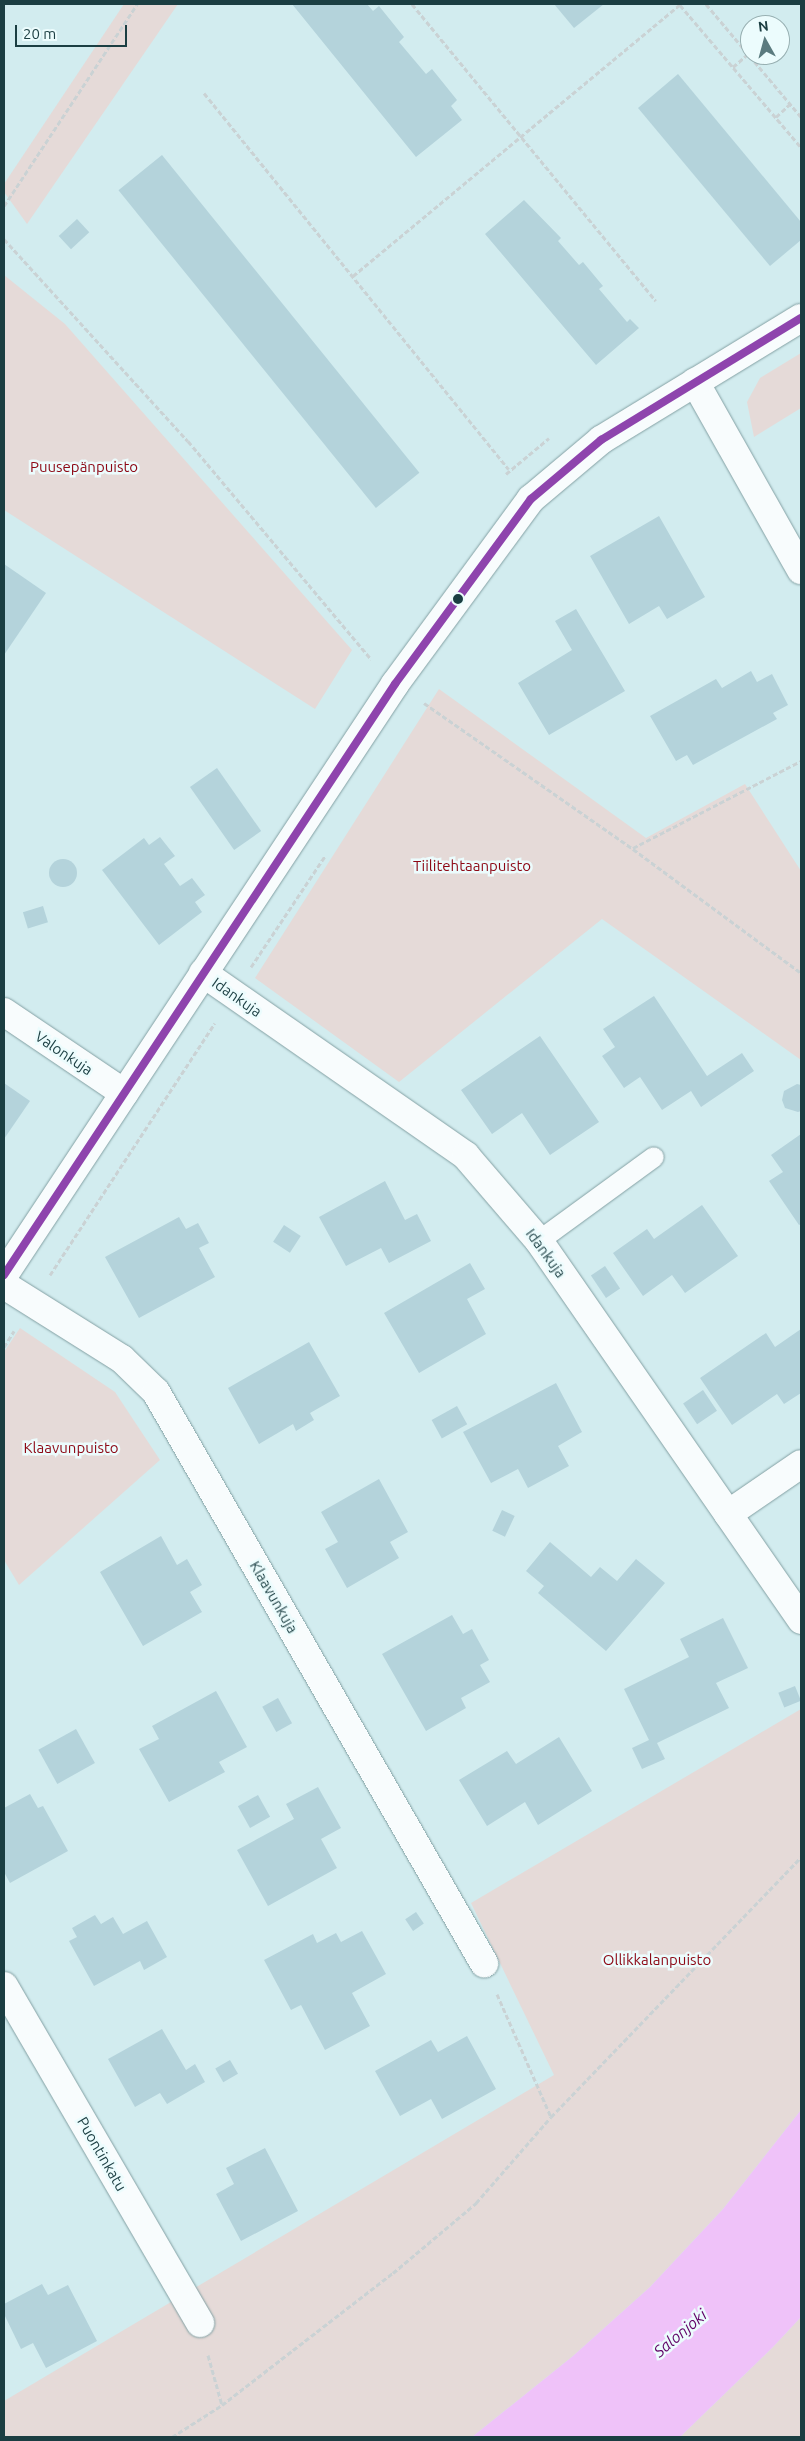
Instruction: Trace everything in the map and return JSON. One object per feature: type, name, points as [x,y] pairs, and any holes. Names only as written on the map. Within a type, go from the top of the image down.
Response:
[{"type":"street","points":[[4,1275],[394,684],[531,500],[601,440],[801,318]]},
{"type":"street","points":[[695,382],[801,570]]},
{"type":"street","name":"Idankuja","points":[[203,973],[466,1156],[539,1241],[801,1620]]},
{"type":"street","name":"Valonkuja","points":[[4,1012],[124,1094]]},
{"type":"street","name":"Klaavunkuja","points":[[4,1285],[122,1360],[156,1392],[484,1963]]},
{"type":"street","points":[[728,1514],[801,1464]]},
{"type":"street","name":"Puontinkatu","points":[[4,1986],[200,2323]]},
{"type":"lane","points":[[539,1241],[654,1156]]},
{"type":"path","points":[[4,206],[137,4]]},
{"type":"path","points":[[412,4],[656,301]]},
{"type":"path","points":[[353,276],[680,4],[801,147]]},
{"type":"path","points":[[706,4],[740,44]]},
{"type":"path","points":[[733,67],[740,61]]},
{"type":"path","points":[[757,65],[801,117]]},
{"type":"path","points":[[204,93],[353,276],[531,500]]},
{"type":"path","points":[[775,117],[790,104]]},
{"type":"path","points":[[4,239],[188,441],[394,684],[633,848],[801,973]]},
{"type":"path","points":[[420,712],[425,704]]},
{"type":"path","points":[[633,848],[801,761]]},
{"type":"path","points":[[4,1347],[326,853]]},
{"type":"path","points":[[172,2437],[222,2405],[393,2273],[476,2203],[551,2117],[801,1857]]},
{"type":"path","points":[[484,1963],[551,2117]]},
{"type":"path","points":[[200,2323],[222,2405]]},
{"type":"green space","points":[[124,4],[178,4],[27,224],[4,192],[4,184]]},
{"type":"green space","name":"Puusepänpuisto","points":[[4,275],[65,324],[352,650],[315,709],[4,510]]},
{"type":"green space","points":[[801,353],[801,408],[754,437],[747,402],[760,378]]},
{"type":"green space","name":"Tiilitehtaanpuisto","points":[[439,689],[646,838],[745,784],[801,871],[801,1060],[602,919],[399,1082],[255,978]]},
{"type":"green space","name":"Klaavunpuisto","points":[[20,1328],[115,1392],[160,1460],[19,1585],[4,1560],[4,1352]]},
{"type":"green space","name":"Ollikkalanpuisto","points":[[801,1709],[801,2110],[723,2209],[650,2287],[573,2356],[472,2437],[4,2437],[4,2401],[554,2075],[471,1903]]},
{"type":"green space","points":[[801,2317],[801,2437],[680,2437],[773,2347]]},
{"type":"water","name":"Salonjoki","points":[[801,2110],[801,2317],[773,2347],[680,2437],[472,2437],[573,2356],[650,2287],[723,2209]]},
{"type":"building","points":[[292,4],[367,4],[373,11],[379,6],[404,37],[399,42],[426,74],[432,69],[457,100],[451,106],[462,120],[416,157]]},
{"type":"building","points":[[554,4],[604,4],[574,28]]},
{"type":"building","points":[[678,74],[801,222],[801,240],[770,266],[638,108]]},
{"type":"building","points":[[162,155],[419,473],[376,508],[118,190]]},
{"type":"building","points":[[524,200],[561,238],[558,241],[579,265],[583,262],[603,286],[599,289],[627,322],[630,319],[639,328],[596,365],[485,234]]},
{"type":"building","points":[[77,219],[89,232],[71,249],[59,236]]},
{"type":"building","points":[[659,516],[705,597],[667,619],[659,606],[629,624],[590,556]]},
{"type":"building","points":[[4,564],[46,593],[4,655]]},
{"type":"building","points":[[576,609],[625,691],[549,735],[518,683],[572,650],[555,621]]},
{"type":"building","points":[[751,671],[757,682],[772,674],[788,705],[773,713],[777,719],[693,765],[687,755],[676,761],[650,716],[716,679],[722,688]]},
{"type":"building","points":[[217,768],[261,831],[234,850],[190,787]]},
{"type":"building","points":[[160,837],[175,856],[164,864],[180,886],[192,878],[205,895],[195,902],[202,912],[159,945],[102,870],[144,838],[149,845]]},
{"type":"building","points":[[63,859],[73,863],[77,873],[73,883],[63,887],[53,883],[49,873],[53,863]]},
{"type":"building","points":[[43,906],[48,922],[28,928],[23,912]]},
{"type":"building","points":[[654,996],[707,1076],[742,1053],[754,1071],[701,1107],[691,1091],[662,1110],[640,1077],[624,1088],[602,1056],[615,1047],[603,1029]]},
{"type":"building","points":[[540,1036],[599,1122],[550,1155],[522,1113],[492,1134],[461,1090]]},
{"type":"building","points":[[4,1083],[30,1101],[4,1139]]},
{"type":"building","points":[[797,1084],[801,1085],[801,1111],[798,1112],[785,1108],[782,1100],[784,1091]]},
{"type":"building","points":[[801,1134],[801,1224],[799,1225],[769,1181],[783,1172],[771,1155]]},
{"type":"building","points":[[385,1181],[405,1220],[417,1214],[431,1241],[389,1263],[381,1248],[346,1266],[319,1217]]},
{"type":"building","points":[[702,1205],[738,1256],[685,1293],[672,1275],[643,1296],[613,1253],[647,1229],[654,1239]]},
{"type":"building","points":[[179,1217],[186,1229],[198,1223],[209,1243],[199,1248],[215,1277],[139,1318],[105,1257]]},
{"type":"building","points":[[284,1225],[301,1236],[290,1253],[273,1242]]},
{"type":"building","points":[[470,1263],[485,1289],[467,1299],[486,1334],[419,1373],[384,1313]]},
{"type":"building","points":[[605,1266],[620,1288],[606,1298],[591,1276]]},
{"type":"building","points":[[801,1329],[801,1393],[784,1404],[777,1394],[732,1425],[700,1378],[766,1333],[775,1347]]},
{"type":"building","points":[[309,1342],[340,1396],[310,1413],[314,1420],[296,1431],[293,1424],[259,1444],[228,1388]]},
{"type":"building","points":[[556,1383],[582,1432],[558,1446],[569,1466],[528,1488],[518,1469],[491,1483],[463,1432]]},
{"type":"building","points":[[703,1390],[717,1411],[697,1424],[683,1403]]},
{"type":"building","points":[[457,1406],[467,1424],[442,1438],[432,1420]]},
{"type":"building","points":[[379,1479],[408,1532],[390,1542],[399,1558],[347,1588],[325,1549],[338,1542],[321,1512]]},
{"type":"building","points":[[502,1510],[515,1516],[505,1537],[492,1531]]},
{"type":"building","points":[[161,1536],[177,1565],[187,1559],[202,1585],[190,1592],[202,1612],[143,1646],[100,1572]]},
{"type":"building","points":[[550,1542],[591,1577],[600,1567],[617,1581],[636,1559],[665,1583],[606,1651],[538,1593],[544,1586],[526,1571]]},
{"type":"building","points":[[452,1615],[463,1634],[472,1629],[489,1660],[480,1665],[490,1682],[461,1698],[466,1708],[426,1731],[382,1654]]},
{"type":"building","points":[[723,1618],[748,1668],[716,1683],[729,1708],[657,1743],[665,1759],[642,1769],[632,1748],[649,1740],[624,1689],[689,1657],[680,1639]]},
{"type":"building","points":[[795,1686],[801,1701],[784,1708],[778,1693]]},
{"type":"building","points":[[216,1691],[247,1747],[219,1762],[225,1772],[169,1802],[139,1749],[159,1739],[152,1726]]},
{"type":"building","points":[[278,1698],[292,1723],[276,1732],[262,1707]]},
{"type":"building","points":[[76,1729],[95,1763],[57,1784],[38,1750]]},
{"type":"building","points":[[559,1737],[592,1791],[538,1825],[525,1802],[487,1826],[459,1780],[507,1751],[516,1764]]},
{"type":"building","points":[[318,1787],[341,1828],[321,1839],[337,1868],[268,1906],[237,1850],[294,1819],[286,1804]]},
{"type":"building","points":[[30,1794],[38,1808],[43,1806],[68,1851],[10,1883],[4,1872],[4,1808]]},
{"type":"building","points":[[258,1795],[270,1817],[250,1828],[238,1806]]},
{"type":"building","points":[[416,1912],[424,1924],[413,1931],[405,1919]]},
{"type":"building","points":[[95,1915],[101,1924],[113,1917],[123,1934],[147,1921],[167,1957],[144,1970],[140,1961],[94,1986],[69,1941],[77,1937],[72,1928]]},
{"type":"building","points":[[362,1931],[386,1974],[352,1993],[370,2026],[325,2050],[301,2005],[291,2010],[264,1960],[313,1934],[317,1943],[336,1933],[341,1942]]},
{"type":"building","points":[[162,2029],[186,2070],[195,2064],[205,2082],[167,2104],[160,2093],[135,2107],[108,2059]]},
{"type":"building","points":[[467,2036],[496,2089],[442,2119],[431,2099],[400,2116],[375,2071],[431,2040],[438,2052]]},
{"type":"building","points":[[230,2060],[238,2074],[223,2082],[215,2068]]},
{"type":"building","points":[[265,2148],[298,2211],[241,2241],[216,2194],[234,2184],[226,2168]]},
{"type":"building","points":[[42,2284],[48,2295],[68,2285],[97,2341],[46,2368],[33,2343],[21,2349],[4,2314],[4,2304]]},
{"type":"transit line","points":[[4,1275],[395,684],[531,499],[601,440],[801,318]]}]
